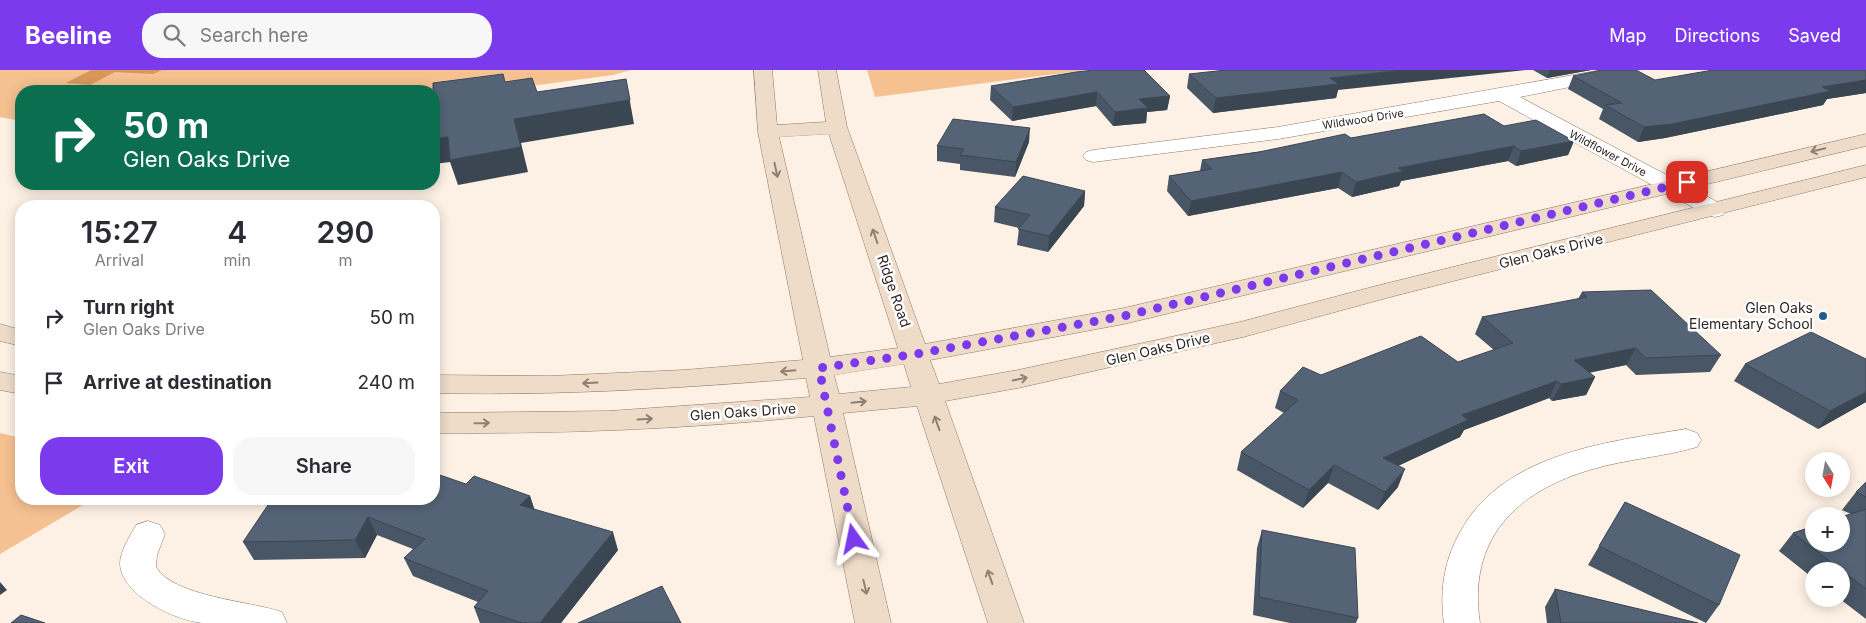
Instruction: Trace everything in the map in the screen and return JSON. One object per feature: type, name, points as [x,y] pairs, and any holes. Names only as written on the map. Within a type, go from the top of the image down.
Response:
[{"type":"street","points":[[763,70],[768,132],[873,623]]},
{"type":"street","name":"Ridge Road","points":[[827,70],[837,127],[916,354],[928,395],[1006,623]]},
{"type":"street","name":"Wildwood Drive","points":[[1093,156],[1278,133],[1502,95],[1630,70]]},
{"type":"street","name":"Wildflower Drive","points":[[1502,95],[1715,210]]},
{"type":"street","points":[[768,132],[837,127]]},
{"type":"street","points":[[440,384],[559,385],[684,379],[819,368],[916,354],[1124,316],[1866,140]]},
{"type":"street","name":"Glen Oaks Drive","points":[[440,423],[609,421],[746,413],[928,395],[1018,379],[1243,329],[1385,291],[1866,171]]},
{"type":"street","points":[[0,381],[15,384]]},
{"type":"street","points":[[1462,623],[1460,580],[1467,553],[1478,526],[1503,498],[1555,469],[1614,452],[1686,440]]},
{"type":"street","points":[[148,534],[140,553],[138,568],[148,584],[170,599],[188,605],[268,623]]},
{"type":"shaded area","points":[[0,70],[631,70],[613,75],[448,97],[440,94],[440,85],[15,85],[15,120],[0,117]]},
{"type":"shaded area","points":[[91,70],[162,70],[153,74],[115,72],[90,85],[66,83]]},
{"type":"shaded area","points":[[867,70],[1086,70],[875,97]]},
{"type":"shaded area","points":[[0,433],[15,437],[15,505],[83,505],[0,554]]},
{"type":"building","points":[[1144,70],[1170,96],[1139,99],[1148,108],[1115,112],[1097,92],[1013,107],[991,86],[1076,72]]},
{"type":"building","points":[[1226,70],[1403,70],[1330,78],[1339,84],[1216,98],[1189,74]]},
{"type":"building","points":[[1602,70],[1636,70],[1655,80],[1713,70],[1866,70],[1866,80],[1822,87],[1831,91],[1672,124],[1644,127],[1605,105],[1622,103],[1573,76]]},
{"type":"building","points":[[503,74],[505,82],[532,78],[537,92],[626,79],[630,100],[514,119],[521,147],[450,160],[448,137],[440,138],[440,85],[433,85],[433,83]]},
{"type":"building","points":[[1484,114],[1504,126],[1536,120],[1574,141],[1521,151],[1514,146],[1398,168],[1404,171],[1356,182],[1342,172],[1191,201],[1169,176],[1212,169],[1202,160],[1259,152],[1345,134],[1351,138]]},
{"type":"building","points":[[953,119],[1030,128],[1016,162],[960,155],[964,149],[937,146]]},
{"type":"building","points":[[1023,176],[1085,191],[1049,236],[1018,229],[1030,215],[995,207]]},
{"type":"building","points":[[1651,290],[1721,355],[1645,358],[1636,348],[1574,360],[1595,377],[1561,384],[1557,381],[1462,415],[1468,420],[1383,458],[1405,469],[1385,492],[1334,465],[1309,490],[1241,452],[1298,400],[1280,391],[1303,367],[1321,375],[1421,336],[1458,362],[1513,343],[1482,317],[1587,297],[1582,292]]},
{"type":"building","points":[[1811,332],[1866,359],[1866,392],[1830,411],[1745,364]]},
{"type":"building","points":[[440,475],[466,484],[474,476],[530,496],[520,505],[613,532],[540,623],[522,623],[474,607],[488,591],[404,558],[425,539],[368,517],[355,540],[243,542],[268,505],[440,505]]},
{"type":"building","points":[[1866,482],[1866,497],[1856,492]]},
{"type":"building","points":[[1625,502],[1740,555],[1719,605],[1599,546]]},
{"type":"building","points":[[1866,509],[1866,589],[1850,577],[1850,562],[1831,562],[1818,552],[1850,552],[1850,514]]},
{"type":"building","points":[[1805,529],[1805,542],[1793,533]]},
{"type":"building","points":[[1262,530],[1355,548],[1358,618],[1259,597]]},
{"type":"building","points":[[662,586],[681,623],[578,623]]},
{"type":"building","points":[[1555,589],[1698,623],[1561,623]]},
{"type":"building","points":[[21,615],[45,623],[11,623]]},
{"type":"place","name":"Glen Oaks Elementary School","points":[[1823,316]]},
{"type":"route","points":[[854,539],[825,405],[819,368],[916,354],[1124,316],[1687,182]]}]
